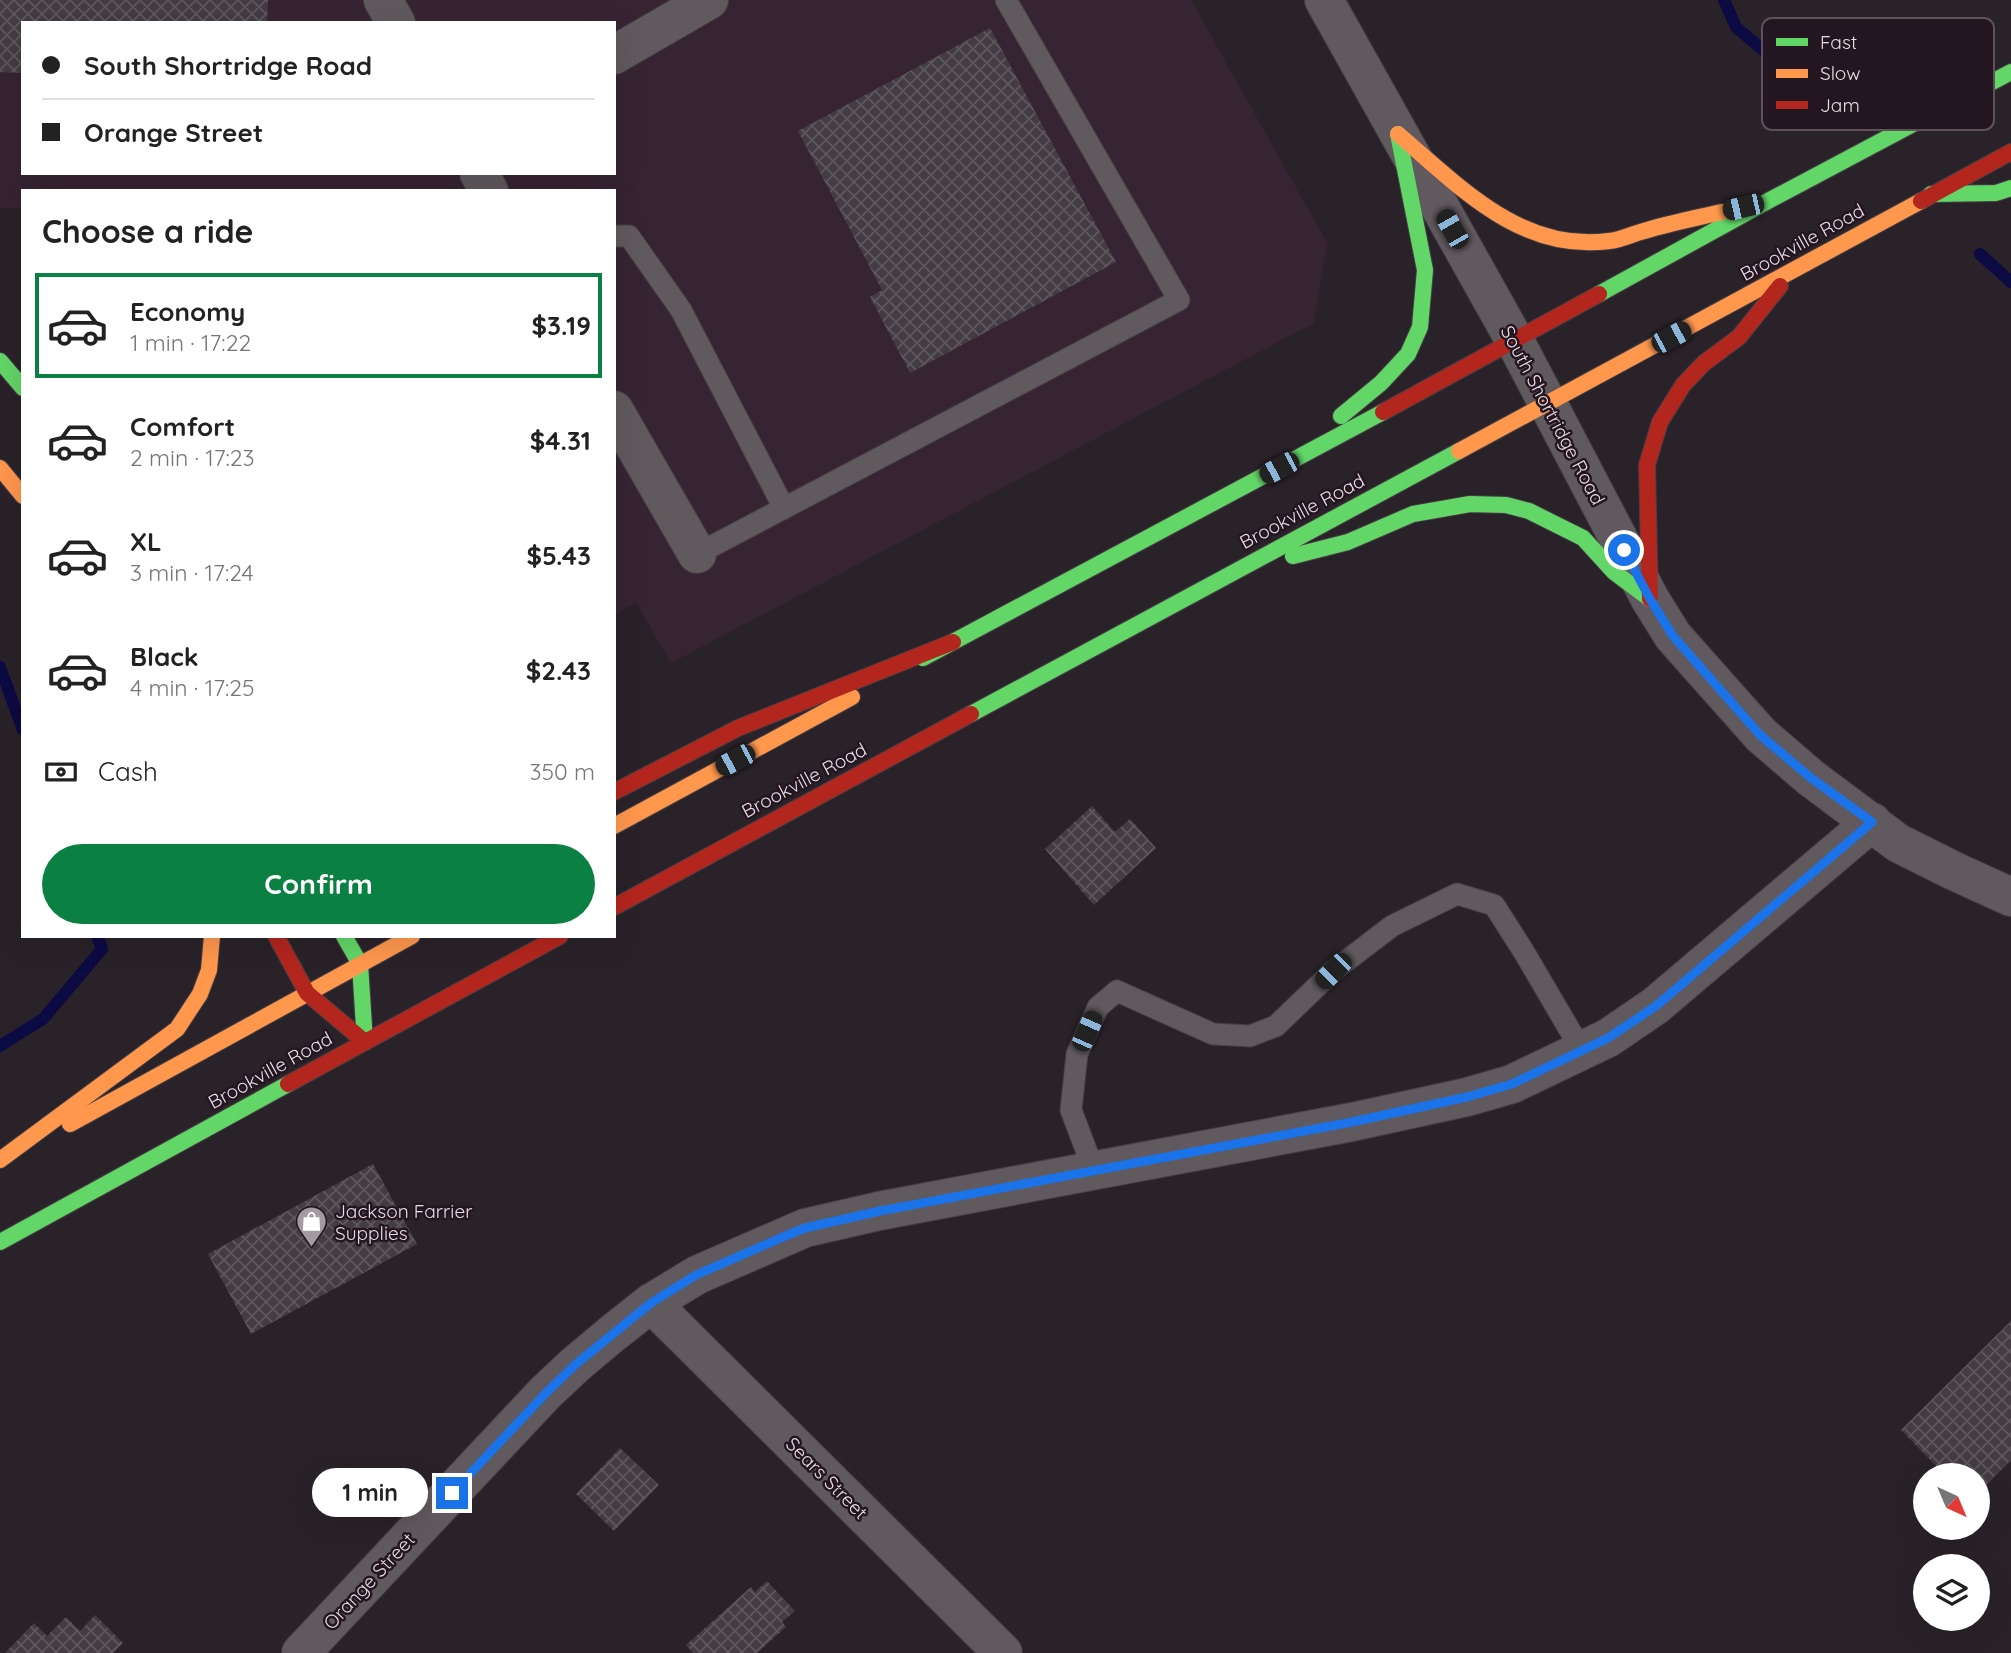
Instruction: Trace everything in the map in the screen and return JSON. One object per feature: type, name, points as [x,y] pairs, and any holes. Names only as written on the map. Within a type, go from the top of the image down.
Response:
[{"type":"main road","points":[[1994,81],[2011,72]]},
{"type":"main road","points":[[616,825],[1516,341],[1902,130]]},
{"type":"main road","points":[[1398,134],[1488,208],[1514,225],[1538,235],[1565,240],[1615,240],[1768,201]]},
{"type":"main road","points":[[1279,468],[1381,383],[1408,354],[1420,327],[1425,270],[1398,134]]},
{"type":"main road","name":"Brookville Road","points":[[616,906],[2011,152]]},
{"type":"main road","points":[[1931,194],[1996,193],[2011,188]]},
{"type":"main road","points":[[1650,599],[1647,465],[1661,417],[1680,387],[1705,363],[1738,338],[1790,273]]},
{"type":"main road","points":[[0,361],[21,386]]},
{"type":"main road","points":[[0,468],[21,494]]},
{"type":"main road","points":[[1235,570],[1348,542],[1413,514],[1470,504],[1506,505],[1529,511],[1583,538],[1614,572],[1650,599]]},
{"type":"main road","points":[[616,791],[738,728],[953,642]]},
{"type":"main road","points":[[0,1161],[177,1029],[200,994],[209,970],[212,938]]},
{"type":"main road","points":[[277,938],[307,993],[365,1042]]},
{"type":"main road","points":[[345,938],[360,964],[365,1042]]},
{"type":"main road","points":[[0,1161],[408,938]]},
{"type":"main road","name":"Brookville Road","points":[[0,1242],[556,938]]},
{"type":"street","points":[[383,0],[395,21]]},
{"type":"street","points":[[616,54],[709,0]]},
{"type":"street","name":"South Shortridge Road","points":[[1324,0],[1516,341],[1650,599],[1673,636],[1760,735],[1811,778],[1898,842],[1954,872],[2011,897]]},
{"type":"street","points":[[616,413],[697,554]]},
{"type":"street","name":"Orange Street","points":[[301,1653],[545,1394],[585,1356],[651,1303],[696,1275],[805,1228],[880,1211],[1352,1122],[1467,1097],[1512,1084],[1608,1038],[1656,1006],[1872,822]]},
{"type":"street","name":"Sears Street","points":[[651,1303],[1003,1653]]},
{"type":"lane","points":[[697,554],[1179,300],[1006,0]]},
{"type":"lane","points":[[616,236],[629,236],[681,310],[784,508]]},
{"type":"lane","points":[[1094,1171],[1071,1110],[1077,1054],[1098,1007],[1117,990],[1213,1034],[1250,1036],[1276,1026],[1333,971],[1392,926],[1457,894],[1494,905],[1582,1051]]},
{"type":"shaded area","points":[[0,0],[1191,0],[1327,243],[1314,323],[671,663],[636,602],[616,615],[616,189],[21,189],[21,208],[0,208]]},
{"type":"building","points":[[0,0],[268,0],[267,21],[21,21],[21,73],[0,72]]},
{"type":"building","points":[[990,28],[1116,262],[910,373],[870,297],[882,290],[798,131]]},
{"type":"building","points":[[1092,806],[1115,832],[1130,819],[1156,848],[1094,905],[1045,849]]},
{"type":"building","name":"Jackson Farrier Supplies","points":[[373,1164],[417,1244],[251,1334],[208,1254]]},
{"type":"building","points":[[2011,1321],[2011,1460],[1990,1481],[1990,1463],[1933,1463],[1901,1430]]},
{"type":"building","points":[[620,1448],[659,1485],[614,1531],[576,1494]]},
{"type":"building","points":[[767,1581],[795,1611],[782,1622],[786,1627],[757,1653],[693,1653],[686,1645],[751,1587],[755,1592]]},
{"type":"building","points":[[95,1615],[123,1643],[113,1653],[5,1653],[34,1623],[47,1636],[66,1617],[80,1631]]},
{"type":"waterway","points":[[1724,0],[1736,27],[1762,49]]},
{"type":"waterway","points":[[1980,254],[2011,282]]},
{"type":"waterway","points":[[0,667],[21,725]]},
{"type":"waterway","points":[[0,1046],[43,1019],[102,949],[98,938]]},
{"type":"traffic: fast","points":[[1994,81],[2011,72]]},
{"type":"traffic: fast","points":[[1599,294],[1902,130]]},
{"type":"traffic: fast","points":[[1341,416],[1381,383],[1408,354],[1420,327],[1425,270],[1398,134]]},
{"type":"traffic: fast","points":[[1931,194],[1996,193],[2011,188]]},
{"type":"traffic: fast","points":[[0,361],[21,386]]},
{"type":"traffic: fast","points":[[923,658],[1383,412]]},
{"type":"traffic: fast","points":[[971,714],[1459,451]]},
{"type":"traffic: fast","points":[[1293,556],[1348,542],[1413,514],[1470,504],[1506,505],[1529,511],[1583,538],[1614,572],[1650,599]]},
{"type":"traffic: fast","points":[[345,938],[360,964],[365,1042]]},
{"type":"traffic: fast","points":[[0,1242],[288,1084]]},
{"type":"traffic: slow","points":[[1398,134],[1493,212],[1547,237],[1577,242],[1613,240],[1722,212]]},
{"type":"traffic: slow","points":[[1459,451],[1921,201]]},
{"type":"traffic: slow","points":[[0,468],[21,494]]},
{"type":"traffic: slow","points":[[616,825],[852,697]]},
{"type":"traffic: slow","points":[[0,1160],[177,1029],[200,994],[209,970],[212,938]]},
{"type":"traffic: slow","points":[[70,1124],[408,938]]},
{"type":"traffic: jam","points":[[1921,201],[2011,152]]},
{"type":"traffic: jam","points":[[1650,599],[1647,465],[1660,422],[1683,385],[1704,363],[1739,337],[1780,286]]},
{"type":"traffic: jam","points":[[1383,412],[1599,294]]},
{"type":"traffic: jam","points":[[616,791],[738,728],[953,642]]},
{"type":"traffic: jam","points":[[616,906],[971,714]]},
{"type":"traffic: jam","points":[[277,938],[307,993],[365,1042]]},
{"type":"traffic: jam","points":[[288,1084],[556,938]]},
{"type":"place","name":"Jackson Farrier Supplies","points":[[312,1249]]},
{"type":"route","points":[[452,1493],[576,1364],[651,1303],[696,1275],[805,1228],[880,1211],[1352,1122],[1467,1097],[1512,1084],[1568,1058],[1608,1038],[1656,1006],[1872,822],[1811,778],[1760,735],[1673,636],[1624,550]]}]
